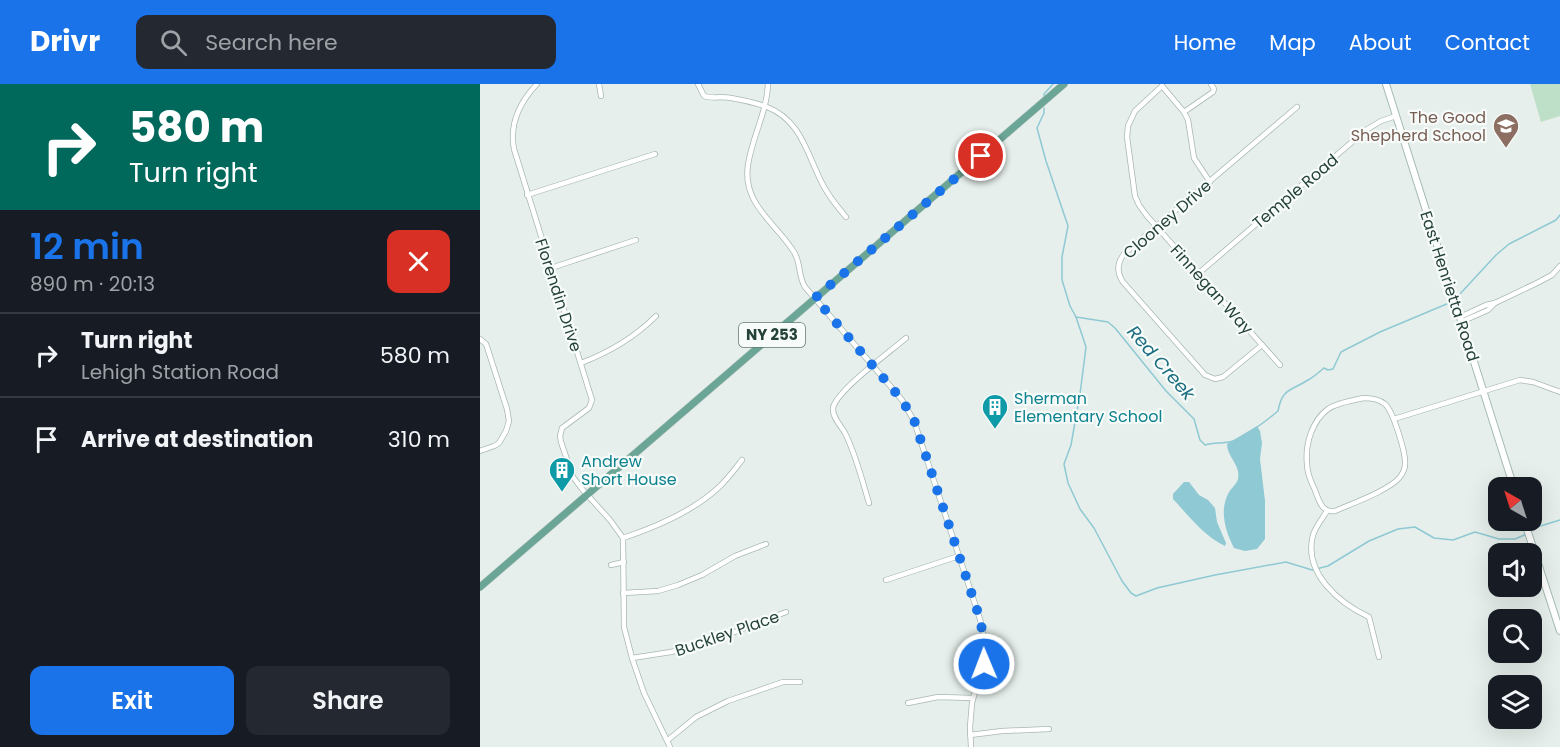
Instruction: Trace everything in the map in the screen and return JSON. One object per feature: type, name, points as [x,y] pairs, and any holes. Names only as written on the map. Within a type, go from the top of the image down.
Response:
[{"type":"main road","name":"NY 253","points":[[480,587],[1064,84]]},
{"type":"main road","name":"East Henrietta Road","points":[[1386,84],[1511,477]]},
{"type":"main road","points":[[1528,531],[1560,631]]},
{"type":"street","name":"Florendin Drive","points":[[537,84],[516,114],[512,132],[513,149],[591,396],[592,404],[562,428],[560,436],[573,477],[587,494]]},
{"type":"street","points":[[599,84],[602,96]]},
{"type":"street","points":[[698,84],[704,96],[729,98],[765,106],[781,114],[793,125],[802,139],[829,196],[846,217]]},
{"type":"street","points":[[768,84],[765,106],[749,160],[747,174],[749,188],[758,208],[794,253],[802,284],[902,400],[914,420],[980,619],[985,646],[984,664],[973,698],[971,747]]},
{"type":"street","points":[[1184,112],[1213,93],[1214,89],[1211,84]]},
{"type":"street","points":[[1161,85],[1184,112],[1188,120],[1194,158],[1210,182]]},
{"type":"street","name":"Finnegan Way","points":[[1161,85],[1135,111],[1127,131],[1135,196],[1139,205],[1156,226],[1280,365]]},
{"type":"street","name":"Clooney Drive","points":[[1262,345],[1232,372],[1215,379],[1208,377],[1123,282],[1119,274],[1119,263],[1122,256],[1156,226],[1297,107]]},
{"type":"street","name":"Temple Road","points":[[1198,273],[1366,130],[1381,121],[1396,116]]},
{"type":"street","points":[[528,195],[655,154]]},
{"type":"street","points":[[551,268],[636,240]]},
{"type":"street","points":[[1461,319],[1486,305],[1496,303],[1545,279],[1560,266]]},
{"type":"street","points":[[581,363],[621,345],[656,316]]},
{"type":"street","points":[[869,503],[852,448],[835,418],[833,409],[842,394],[856,380],[906,338]]},
{"type":"street","points":[[480,339],[486,344],[509,421],[499,442],[494,447],[480,451]]},
{"type":"street","points":[[1394,419],[1520,380],[1533,382],[1560,392]]},
{"type":"street","points":[[1370,398],[1376,399],[1385,404],[1392,413],[1405,457],[1402,476],[1393,484],[1335,511],[1327,511],[1318,499],[1308,474],[1309,440],[1317,420],[1332,406],[1370,398]]},
{"type":"street","points":[[623,538],[655,526],[692,507],[717,490],[742,460]]},
{"type":"street","points":[[587,494],[623,538],[624,627],[648,703],[670,747]]},
{"type":"street","points":[[1327,511],[1313,535],[1312,553],[1317,570],[1341,601],[1369,616],[1379,657]]},
{"type":"street","points":[[623,593],[658,591],[678,585],[702,575],[735,556],[766,544]]},
{"type":"street","points":[[886,580],[959,555]]},
{"type":"street","points":[[611,565],[624,562]]},
{"type":"street","name":"Buckley Place","points":[[632,658],[694,647],[786,612]]},
{"type":"street","points":[[668,740],[696,717],[717,705],[776,684],[789,681],[800,682]]},
{"type":"street","points":[[908,703],[938,697],[973,698]]},
{"type":"street","points":[[970,735],[1021,729],[1049,729]]},
{"type":"green space","points":[[1530,84],[1560,84],[1560,116],[1541,122]]},
{"type":"water","points":[[1257,426],[1262,443],[1260,459],[1265,501],[1265,539],[1257,549],[1245,551],[1234,548],[1225,522],[1225,501],[1237,481],[1238,474],[1227,444]]},
{"type":"water","points":[[1184,482],[1189,482],[1199,495],[1215,508],[1225,546],[1204,531],[1173,499],[1173,494]]},
{"type":"waterway","name":"Red Creek","points":[[1044,96],[1053,84]]},
{"type":"waterway","name":"Red Creek","points":[[1044,108],[1037,128],[1068,226],[1062,257],[1062,280],[1070,306],[1076,317],[1108,322],[1115,328],[1166,391],[1194,419],[1200,440],[1205,445],[1233,441],[1257,428],[1278,411],[1282,398],[1288,391],[1324,368],[1333,369],[1341,352],[1380,332],[1449,303]]},
{"type":"waterway","name":"Red Creek","points":[[1459,295],[1509,244],[1556,220],[1560,215]]},
{"type":"waterway","points":[[1076,317],[1086,347],[1071,445],[1064,464],[1068,483],[1080,509],[1094,528],[1122,581],[1136,596],[1157,588],[1286,562],[1312,570],[1328,566],[1369,541],[1398,529],[1415,527],[1434,538],[1453,540],[1475,532],[1499,539],[1515,539],[1527,534]]},
{"type":"waterway","points":[[1542,525],[1560,520]]},
{"type":"place","name":"The Good Shepherd School","points":[[1506,149]]},
{"type":"place","name":"Sherman Elementary School","points":[[995,430]]},
{"type":"place","name":"Andrew Short House","points":[[562,493]]},
{"type":"route","points":[[981,156],[815,298],[902,400],[914,420],[980,619],[985,646],[984,664]]}]
